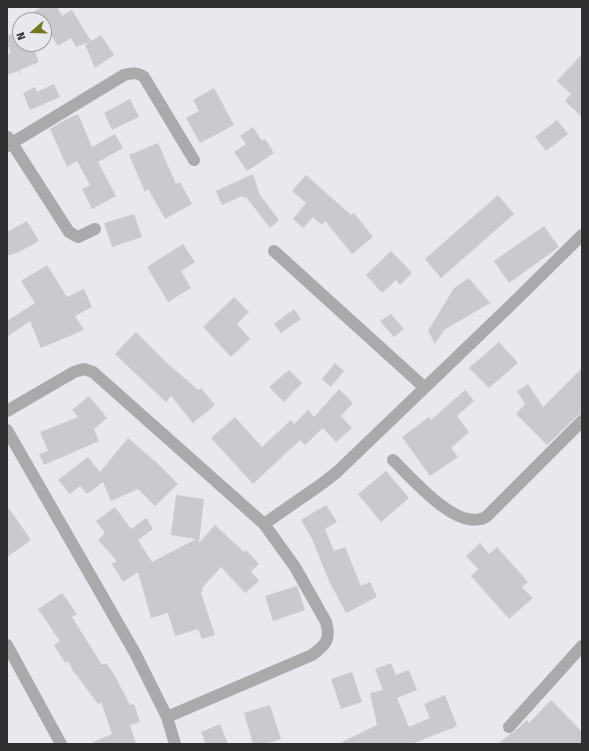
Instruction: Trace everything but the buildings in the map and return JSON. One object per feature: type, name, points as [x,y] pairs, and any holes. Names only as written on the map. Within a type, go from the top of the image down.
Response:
[{"type":"street","points":[[95,229],[78,238],[69,232],[8,142],[124,76],[139,73],[144,77],[194,160]]},
{"type":"street","points":[[264,524],[323,483],[336,472],[582,235]]},
{"type":"street","points":[[274,252],[424,387]]},
{"type":"street","points":[[7,411],[74,372],[84,369],[93,372],[264,524],[295,567],[326,622],[328,630],[327,642],[312,655],[167,717]]},
{"type":"street","points":[[393,460],[449,512],[461,518],[480,519],[488,515],[582,421]]},
{"type":"street","points":[[7,430],[135,653],[167,717],[175,744]]},
{"type":"street","points":[[7,645],[61,744]]},
{"type":"street","points":[[509,727],[582,646]]}]
